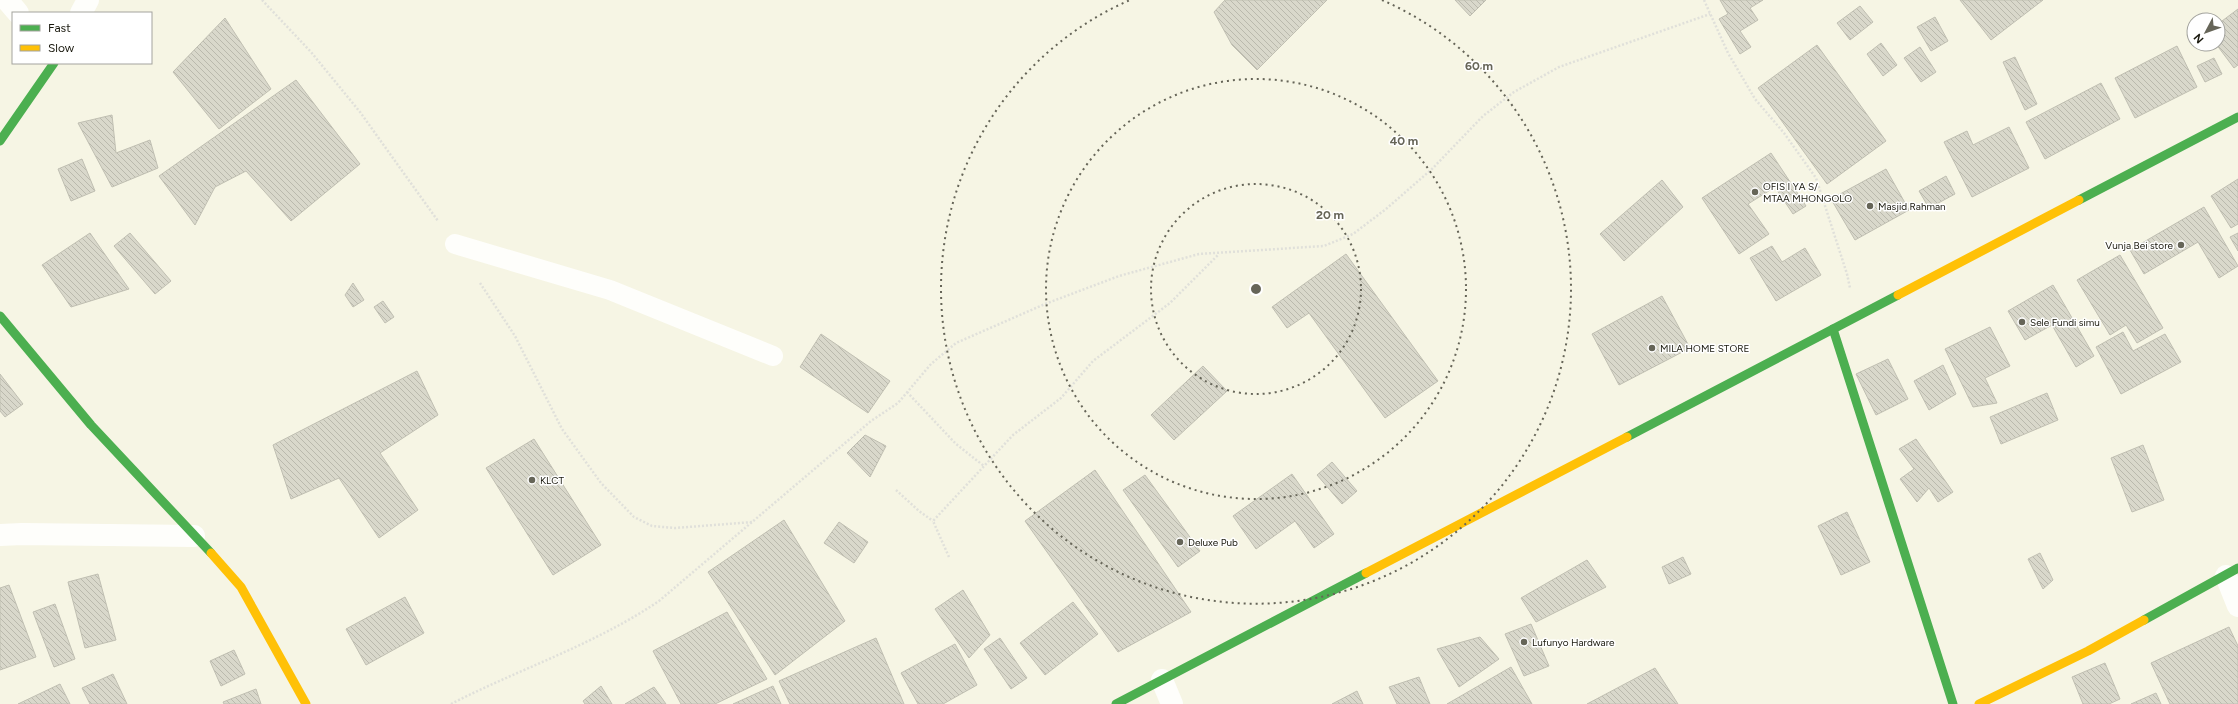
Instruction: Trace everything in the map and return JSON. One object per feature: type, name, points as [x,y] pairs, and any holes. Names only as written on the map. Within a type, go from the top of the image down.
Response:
[{"type":"street","points":[[7,0],[17,12]]},
{"type":"street","points":[[82,12],[88,0]]},
{"type":"street","points":[[0,141],[53,64]]},
{"type":"street","points":[[1116,704],[2238,117]]},
{"type":"street","points":[[0,316],[91,425],[194,536],[217,558],[241,588],[306,704]]},
{"type":"street","points":[[1833,329],[1953,704]]},
{"type":"street","points":[[0,535],[194,536]]},
{"type":"street","points":[[1979,704],[2088,651],[2232,572],[2238,606]]},
{"type":"street","points":[[1162,680],[1172,704]]},
{"type":"lane","points":[[455,244],[610,290],[773,356]]},
{"type":"path","points":[[262,0],[311,52],[360,112],[455,244],[515,336],[562,429],[601,483],[634,517],[652,526],[675,528],[753,522]]},
{"type":"path","points":[[1704,0],[1728,53],[1755,99],[1784,132],[1816,178],[1847,274],[1855,318]]},
{"type":"path","points":[[450,704],[596,638],[638,615],[658,601],[871,422],[898,403],[931,364],[956,343],[989,328],[1119,276],[1199,254],[1324,246],[1353,234],[1386,209],[1432,169],[1484,116],[1514,92],[1559,67],[1710,14]]},
{"type":"path","points":[[933,521],[1012,435],[1061,398],[1093,361],[1170,303],[1220,253]]},
{"type":"path","points":[[906,392],[956,444],[984,466]]},
{"type":"path","points":[[896,490],[919,511],[933,521],[948,557]]},
{"type":"building","points":[[1225,0],[1327,0],[1257,70],[1232,45],[1214,12]]},
{"type":"building","points":[[1455,0],[1486,0],[1470,16]]},
{"type":"building","points":[[1720,0],[1763,0],[1750,8],[1758,20],[1740,31],[1751,47],[1740,54],[1719,19],[1728,14]]},
{"type":"building","points":[[1960,0],[2043,0],[1991,40]]},
{"type":"building","points":[[1860,6],[1873,22],[1850,40],[1837,23]]},
{"type":"building","points":[[2238,9],[2238,65],[2234,68],[2222,52],[2226,52],[2226,18]]},
{"type":"building","points":[[1935,17],[1948,41],[1931,51],[1917,27]]},
{"type":"building","points":[[225,18],[271,89],[219,129],[173,72]]},
{"type":"building","points":[[1881,43],[1897,65],[1883,76],[1867,54]]},
{"type":"building","points":[[1817,45],[1886,141],[1827,184],[1758,88]]},
{"type":"building","points":[[2177,46],[2197,87],[2135,118],[2115,78]]},
{"type":"building","points":[[1920,47],[1936,72],[1921,82],[1904,58]]},
{"type":"building","points":[[2015,57],[2037,104],[2025,110],[2003,62]]},
{"type":"building","points":[[2214,58],[2222,74],[2205,82],[2197,66]]},
{"type":"building","points":[[296,80],[360,164],[291,221],[246,171],[215,187],[195,225],[159,176]]},
{"type":"building","points":[[2101,83],[2120,119],[2045,159],[2026,122]]},
{"type":"building","points":[[112,115],[116,153],[150,140],[158,168],[112,187],[78,123]]},
{"type":"building","points":[[2009,127],[2029,168],[1972,197],[1944,142],[1967,131],[1973,145]]},
{"type":"building","points":[[1771,153],[1806,206],[1793,214],[1775,187],[1748,204],[1769,234],[1739,254],[1702,198]]},
{"type":"building","points":[[82,159],[95,191],[71,201],[58,169]]},
{"type":"building","points":[[1886,169],[1909,210],[1855,240],[1831,199]]},
{"type":"building","points":[[1946,176],[1955,194],[1929,208],[1919,191]]},
{"type":"building","points":[[2238,179],[2238,224],[2231,228],[2211,196]]},
{"type":"building","points":[[1662,180],[1683,207],[1624,261],[1600,234]]},
{"type":"building","points":[[2204,207],[2238,266],[2219,278],[2198,242],[2144,274],[2130,250]]},
{"type":"building","points":[[90,233],[129,289],[71,307],[42,265]]},
{"type":"building","points":[[130,233],[171,281],[155,294],[114,246]]},
{"type":"building","points":[[2238,233],[2238,251],[2230,237]]},
{"type":"building","points":[[1772,246],[1782,262],[1805,248],[1821,275],[1776,301],[1750,258]]},
{"type":"building","points":[[1346,254],[1438,381],[1385,418],[1309,313],[1287,328],[1272,307]]},
{"type":"building","points":[[2120,255],[2163,328],[2137,343],[2126,325],[2110,335],[2077,280]]},
{"type":"building","points":[[353,283],[364,300],[353,307],[345,295]]},
{"type":"building","points":[[2053,285],[2094,356],[2076,367],[2052,325],[2025,340],[2008,311]]},
{"type":"building","points":[[1662,296],[1690,348],[1619,385],[1592,334]]},
{"type":"building","points":[[383,301],[394,317],[385,323],[374,307]]},
{"type":"building","points":[[1990,327],[2010,366],[1985,378],[1997,403],[1973,407],[1945,349]]},
{"type":"building","points":[[2123,332],[2133,351],[2165,334],[2181,362],[2121,394],[2096,347]]},
{"type":"building","points":[[821,334],[890,381],[868,413],[800,367]]},
{"type":"building","points":[[1888,359],[1908,399],[1876,415],[1856,374]]},
{"type":"building","points":[[1943,365],[1956,394],[1929,410],[1914,381]]},
{"type":"building","points":[[1203,366],[1227,391],[1174,440],[1151,415]]},
{"type":"building","points":[[417,371],[438,415],[380,453],[418,510],[379,538],[339,478],[291,499],[273,445]]},
{"type":"building","points":[[0,374],[23,404],[5,417],[0,411]]},
{"type":"building","points":[[2047,393],[2058,420],[2001,444],[1990,417]]},
{"type":"building","points":[[865,435],[886,446],[870,477],[847,453]]},
{"type":"building","points":[[534,439],[601,545],[553,575],[486,468]]},
{"type":"building","points":[[1916,439],[1953,492],[1938,502],[1929,488],[1917,502],[1900,479],[1914,469],[1899,449]]},
{"type":"building","points":[[2143,445],[2164,500],[2132,512],[2111,458]]},
{"type":"building","points":[[1332,462],[1357,491],[1342,504],[1317,475]]},
{"type":"building","points":[[1095,470],[1191,612],[1118,652],[1025,521]]},
{"type":"building","points":[[1292,474],[1334,534],[1314,548],[1295,521],[1256,549],[1233,516]]},
{"type":"building","points":[[1145,475],[1200,551],[1178,567],[1123,490]]},
{"type":"building","points":[[1847,512],[1870,562],[1841,575],[1818,526]]},
{"type":"building","points":[[784,520],[845,621],[775,675],[708,572]]},
{"type":"building","points":[[839,522],[868,542],[854,563],[824,543]]},
{"type":"building","points":[[2040,553],[2053,580],[2043,589],[2028,559]]},
{"type":"building","points":[[1683,557],[1691,574],[1669,584],[1662,567]]},
{"type":"building","points":[[1587,560],[1606,587],[1536,622],[1521,598]]},
{"type":"building","points":[[98,574],[116,640],[85,648],[68,582]]},
{"type":"building","points":[[9,585],[36,657],[0,670],[0,588]]},
{"type":"building","points":[[963,590],[990,635],[969,658],[935,609]]},
{"type":"building","points":[[405,597],[424,633],[366,665],[346,629]]},
{"type":"building","points":[[1073,602],[1098,634],[1045,675],[1020,643]]},
{"type":"building","points":[[55,604],[75,659],[54,667],[33,612]]},
{"type":"building","points":[[727,612],[767,679],[715,704],[681,704],[653,651]]},
{"type":"building","points":[[1531,624],[1549,666],[1524,676],[1505,634]]},
{"type":"building","points":[[2229,627],[2238,646],[2238,704],[2170,704],[2151,663]]},
{"type":"building","points":[[1480,637],[1499,659],[1459,687],[1437,649]]},
{"type":"building","points":[[876,638],[904,704],[790,704],[779,681]]},
{"type":"building","points":[[1000,638],[1027,678],[1011,689],[984,649]]},
{"type":"building","points":[[955,644],[977,685],[943,704],[918,704],[901,673]]},
{"type":"building","points":[[234,650],[245,674],[221,686],[210,661]]},
{"type":"building","points":[[2105,663],[2120,699],[2109,704],[2083,704],[2072,677]]},
{"type":"building","points":[[1511,667],[1532,704],[1447,704]]},
{"type":"building","points":[[1655,668],[1678,704],[1587,704]]},
{"type":"building","points":[[113,674],[127,704],[90,704],[82,688]]},
{"type":"building","points":[[1419,677],[1430,704],[1397,704],[1389,687]]},
{"type":"building","points":[[60,684],[70,704],[18,704]]},
{"type":"building","points":[[601,686],[612,704],[585,704],[583,701]]},
{"type":"building","points":[[773,686],[781,704],[733,704]]},
{"type":"building","points":[[654,687],[666,704],[625,704]]},
{"type":"building","points":[[256,689],[261,704],[224,704],[223,702]]},
{"type":"building","points":[[1357,691],[1363,704],[1332,704]]},
{"type":"building","points":[[2156,693],[2161,704],[2131,704]]},
{"type":"traffic: fast","points":[[0,141],[53,64]]},
{"type":"traffic: fast","points":[[2079,200],[2238,117]]},
{"type":"traffic: fast","points":[[1627,437],[1898,295]]},
{"type":"traffic: fast","points":[[0,316],[91,425],[211,553]]},
{"type":"traffic: fast","points":[[1833,329],[1953,704]]},
{"type":"traffic: fast","points":[[2144,620],[2238,568]]},
{"type":"traffic: fast","points":[[1116,704],[1366,573]]},
{"type":"traffic: slow","points":[[1898,295],[2079,200]]},
{"type":"traffic: slow","points":[[1366,573],[1627,437]]},
{"type":"traffic: slow","points":[[211,553],[241,587],[306,704]]},
{"type":"traffic: slow","points":[[1979,704],[2088,651],[2144,620]]},
{"type":"place","name":"OFIS I YA S/ MTAA MHONGOLO","points":[[1755,192]]},
{"type":"place","name":"Masjid Rahman","points":[[1870,206]]},
{"type":"place","name":"Vunja Bei store","points":[[2181,245]]},
{"type":"place","name":"Sele Fundi simu","points":[[2022,322]]},
{"type":"place","name":"MILA HOME STORE","points":[[1652,348]]},
{"type":"place","name":"KLCT","points":[[532,480]]},
{"type":"place","name":"Deluxe Pub","points":[[1180,542]]},
{"type":"place","name":"Lufunyo Hardware","points":[[1524,642]]}]
